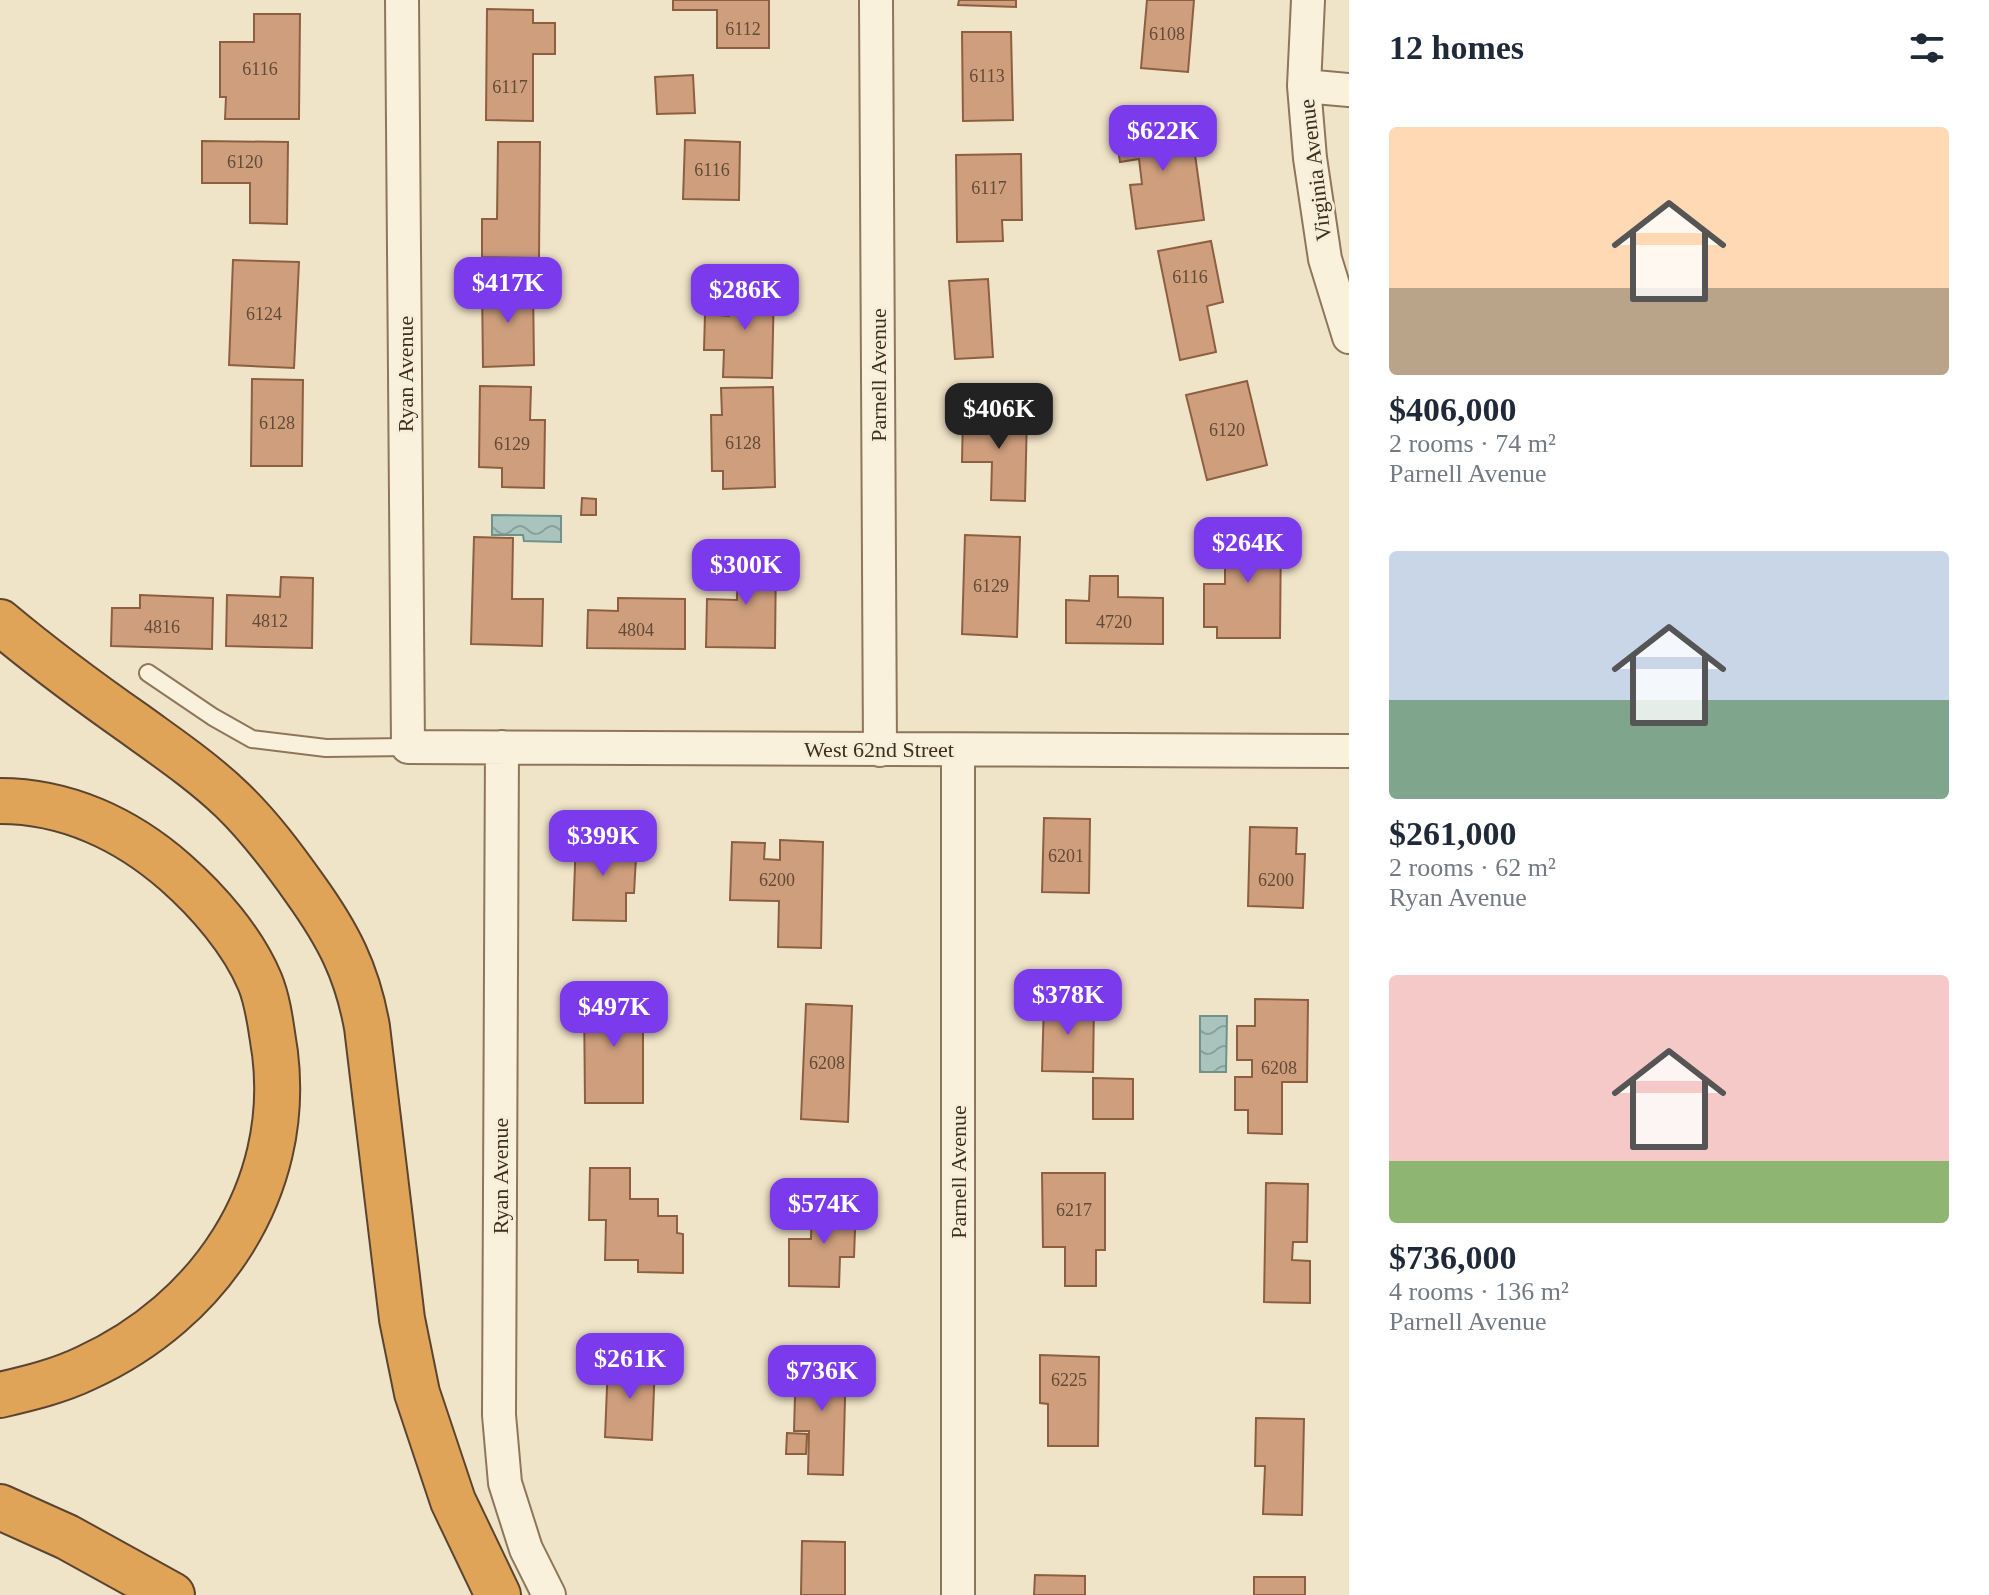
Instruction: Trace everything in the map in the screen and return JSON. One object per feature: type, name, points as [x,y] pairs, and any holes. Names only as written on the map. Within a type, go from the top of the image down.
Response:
[{"type":"highway","points":[[0,622],[71,679],[191,765],[231,799],[280,854],[323,913],[352,967],[367,1027],[402,1319],[417,1393],[453,1501],[498,1595]]},
{"type":"highway","points":[[0,801],[60,807],[86,816],[130,839],[164,862],[202,898],[259,980],[270,1018],[278,1092],[270,1155],[253,1206],[221,1260],[202,1283],[159,1322],[107,1357],[56,1380],[0,1395]]},
{"type":"highway","points":[[0,1507],[67,1537],[172,1595]]},
{"type":"street","name":"Ryan Avenue","points":[[402,0],[408,747]]},
{"type":"street","name":"Parnell Avenue","points":[[876,0],[880,750]]},
{"type":"street","name":"Virginia Avenue","points":[[1308,0],[1304,86],[1310,158],[1325,259],[1349,337]]},
{"type":"street","points":[[1304,86],[1349,90]]},
{"type":"street","name":"West 62nd Street","points":[[408,747],[1349,751]]},
{"type":"street","name":"Ryan Avenue","points":[[502,747],[499,1415],[505,1483],[526,1549],[549,1595]]},
{"type":"street","name":"Parnell Avenue","points":[[958,750],[958,1595]]},
{"type":"lane","points":[[148,673],[252,739],[326,748],[408,747]]},
{"type":"water","points":[[492,515],[561,516],[561,542],[524,541],[523,535],[492,535]]},
{"type":"water","points":[[1200,1016],[1227,1016],[1226,1072],[1200,1072]]},
{"type":"building","points":[[673,0],[769,0],[769,48],[717,48],[717,10],[673,10]]},
{"type":"building","points":[[959,0],[1016,0],[1016,7],[958,5]]},
{"type":"building","points":[[1147,0],[1194,0],[1188,72],[1141,68]]},
{"type":"building","points":[[487,9],[533,10],[533,23],[555,23],[555,54],[533,54],[533,121],[486,120]]},
{"type":"building","points":[[254,14],[300,14],[299,119],[225,119],[226,97],[220,97],[220,42],[254,42]]},
{"type":"building","points":[[962,32],[1011,32],[1013,120],[963,121]]},
{"type":"building","points":[[693,75],[695,113],[657,114],[655,77]]},
{"type":"building","points":[[1190,118],[1204,220],[1136,229],[1130,185],[1142,184],[1139,159],[1120,162],[1115,128]]},
{"type":"building","points":[[685,140],[740,142],[739,200],[683,199]]},
{"type":"building","points":[[202,141],[288,142],[287,224],[250,223],[250,183],[202,183]]},
{"type":"building","points":[[498,142],[540,142],[539,258],[482,257],[482,219],[497,219]]},
{"type":"building","points":[[1021,154],[1022,220],[1002,220],[1003,241],[957,242],[956,155]]},
{"type":"building","points":[[1211,241],[1223,302],[1207,306],[1216,352],[1180,360],[1158,251]]},
{"type":"building","points":[[233,260],[299,262],[294,368],[229,365]]},
{"type":"building","points":[[988,279],[993,357],[955,359],[949,281]]},
{"type":"building","points":[[533,283],[534,365],[483,367],[482,284]]},
{"type":"building","points":[[730,283],[774,285],[772,378],[723,377],[724,350],[704,350],[705,314],[729,316]]},
{"type":"building","points":[[252,379],[303,380],[302,466],[251,466]]},
{"type":"building","points":[[1247,381],[1267,465],[1207,480],[1186,395]]},
{"type":"building","points":[[480,386],[531,387],[530,420],[545,420],[544,488],[502,487],[502,468],[479,467]]},
{"type":"building","points":[[773,387],[775,487],[723,489],[723,471],[712,471],[711,415],[722,415],[721,388]]},
{"type":"building","points":[[963,413],[1027,414],[1025,501],[991,500],[992,462],[962,462]]},
{"type":"building","points":[[582,498],[596,499],[596,515],[581,515]]},
{"type":"building","points":[[1225,525],[1281,526],[1280,638],[1217,638],[1217,627],[1204,627],[1204,584],[1225,584]]},
{"type":"building","points":[[965,535],[1020,537],[1017,637],[962,634]]},
{"type":"building","points":[[474,537],[513,538],[512,599],[543,599],[542,646],[471,644]]},
{"type":"building","points":[[738,553],[776,553],[775,648],[706,647],[707,599],[737,600]]},
{"type":"building","points":[[1090,576],[1118,576],[1118,597],[1163,598],[1163,644],[1066,643],[1066,600],[1089,601]]},
{"type":"building","points":[[281,577],[313,578],[312,648],[226,646],[227,595],[280,597]]},
{"type":"building","points":[[140,595],[213,598],[212,649],[111,646],[112,608],[140,608]]},
{"type":"building","points":[[618,598],[685,599],[685,649],[587,648],[588,610],[618,611]]},
{"type":"building","points":[[1044,818],[1090,819],[1089,893],[1042,892]]},
{"type":"building","points":[[1250,827],[1297,828],[1296,854],[1305,854],[1303,908],[1248,906]]},
{"type":"building","points":[[576,838],[637,840],[634,893],[626,893],[626,921],[573,920]]},
{"type":"building","points":[[780,840],[823,842],[821,948],[778,947],[779,901],[730,900],[732,842],[765,843],[764,859],[780,860]]},
{"type":"building","points":[[584,996],[643,996],[643,1103],[585,1103]]},
{"type":"building","points":[[1255,999],[1308,1000],[1307,1082],[1282,1082],[1282,1134],[1248,1133],[1248,1110],[1235,1110],[1235,1077],[1252,1077],[1252,1060],[1237,1060],[1237,1026],[1255,1026]]},
{"type":"building","points":[[1044,1001],[1094,1002],[1093,1072],[1042,1071]]},
{"type":"building","points":[[806,1004],[852,1006],[848,1122],[801,1119]]},
{"type":"building","points":[[1093,1078],[1133,1079],[1133,1119],[1093,1119]]},
{"type":"building","points":[[590,1168],[630,1168],[630,1199],[658,1199],[658,1216],[677,1216],[677,1233],[683,1234],[683,1273],[638,1272],[638,1260],[605,1260],[606,1220],[589,1220]]},
{"type":"building","points":[[1042,1173],[1105,1173],[1105,1250],[1096,1250],[1096,1286],[1065,1286],[1065,1247],[1043,1247]]},
{"type":"building","points":[[1266,1183],[1308,1184],[1307,1242],[1293,1242],[1292,1260],[1310,1261],[1310,1303],[1264,1302]]},
{"type":"building","points":[[812,1201],[856,1202],[854,1257],[840,1257],[839,1287],[789,1286],[789,1239],[811,1239]]},
{"type":"building","points":[[1040,1355],[1099,1357],[1098,1446],[1048,1446],[1048,1404],[1040,1403]]},
{"type":"building","points":[[796,1360],[846,1361],[843,1475],[808,1474],[809,1431],[794,1431]]},
{"type":"building","points":[[608,1362],[655,1363],[652,1440],[605,1437]]},
{"type":"building","points":[[1256,1418],[1304,1419],[1302,1515],[1263,1514],[1265,1466],[1255,1466]]},
{"type":"building","points":[[787,1433],[807,1434],[806,1454],[786,1454]]},
{"type":"building","points":[[802,1541],[845,1542],[845,1595],[801,1595]]},
{"type":"building","points":[[1035,1575],[1085,1576],[1085,1595],[1034,1595]]},
{"type":"building","points":[[1254,1577],[1305,1577],[1305,1595],[1254,1595]]}]
